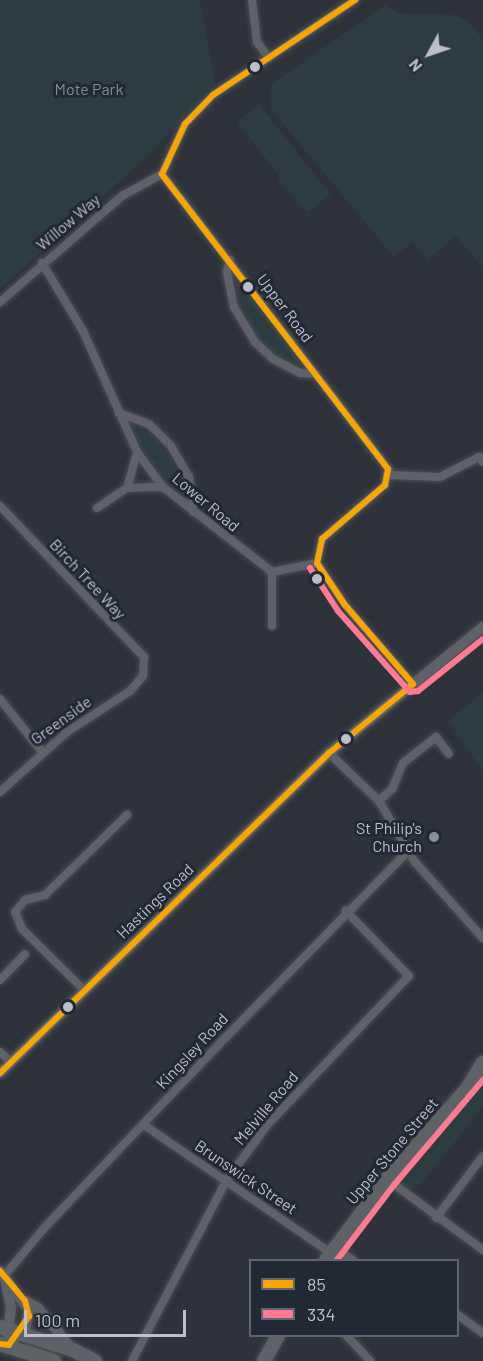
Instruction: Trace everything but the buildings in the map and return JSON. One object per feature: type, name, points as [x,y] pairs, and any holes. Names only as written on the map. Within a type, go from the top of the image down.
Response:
[{"type":"highway","name":"Upper Stone Street","points":[[331,1254],[387,1179],[467,1089],[483,1062]]},
{"type":"highway","points":[[4,1328],[73,1350],[95,1361]]},
{"type":"highway","points":[[264,1361],[277,1337]]},
{"type":"highway","points":[[5,1345],[54,1361]]},
{"type":"street","points":[[252,0],[257,42],[269,58]]},
{"type":"street","points":[[162,174],[185,124],[213,95],[355,0]]},
{"type":"street","name":"Upper Road","points":[[162,174],[382,459],[389,475]]},
{"type":"street","name":"Willow Way","points":[[0,302],[42,263],[128,192],[162,174]]},
{"type":"street","name":"Upper Road","points":[[230,260],[227,272],[234,307],[255,342],[282,364],[300,373],[316,374]]},
{"type":"street","name":"Lower Road","points":[[42,263],[83,332],[137,452],[163,487],[272,572]]},
{"type":"street","points":[[119,413],[149,424],[171,446],[189,477],[193,512]]},
{"type":"street","points":[[127,488],[137,452]]},
{"type":"street","points":[[413,684],[345,605],[317,563],[322,539],[385,485],[389,475],[440,477],[479,457],[483,462]]},
{"type":"street","points":[[97,508],[127,488],[163,487]]},
{"type":"street","name":"Birch Tree Way","points":[[0,506],[144,657],[143,676]]},
{"type":"street","points":[[272,626],[272,572],[317,563]]},
{"type":"street","name":"Hastings Road","points":[[0,1073],[83,989],[330,752],[483,627]]},
{"type":"street","name":"Greenside","points":[[0,792],[42,752],[130,691],[143,676]]},
{"type":"street","points":[[0,699],[42,752]]},
{"type":"street","points":[[380,801],[392,789],[403,763],[436,737],[449,754]]},
{"type":"street","points":[[330,752],[380,801],[407,852],[483,938]]},
{"type":"street","points":[[83,989],[22,929],[15,912],[25,900],[45,896],[127,815]]},
{"type":"street","name":"Kingsley Road","points":[[2,1274],[346,911],[407,852]]},
{"type":"street","name":"Melville Road","points":[[132,1361],[226,1181],[268,1124],[409,976],[346,911]]},
{"type":"street","points":[[0,980],[25,954]]},
{"type":"street","points":[[0,1052],[11,1062]]},
{"type":"street","name":"Brunswick Street","points":[[144,1125],[331,1254],[349,1259]]},
{"type":"street","points":[[436,1218],[483,1156]]},
{"type":"street","points":[[387,1179],[436,1218],[481,1246]]},
{"type":"street","points":[[2,1274],[25,1301],[38,1308],[73,1350]]},
{"type":"street","points":[[2,1274],[11,1308],[4,1328],[5,1345]]},
{"type":"street","points":[[5,1345],[21,1332],[29,1316],[25,1301]]},
{"type":"street","points":[[459,1316],[483,1333]]},
{"type":"street","points":[[349,1337],[370,1361]]},
{"type":"green space","name":"Mote Park","points":[[0,0],[200,0],[215,83],[148,156],[0,289]]},
{"type":"green space","points":[[387,4],[397,13],[454,15],[468,21],[483,39],[483,268],[456,236],[427,260],[412,242],[394,257],[271,109],[271,84]]},
{"type":"green space","points":[[259,104],[331,195],[307,212],[277,180],[280,177],[237,122]]},
{"type":"green space","points":[[235,279],[301,361],[300,368],[273,353],[257,337],[237,301]]},
{"type":"green space","points":[[133,424],[152,436],[170,457],[187,497],[165,481],[150,461],[133,432]]},
{"type":"green space","points":[[483,692],[483,772],[448,721]]},
{"type":"green space","points":[[483,1081],[483,1107],[422,1183],[409,1192],[400,1185],[406,1174]]},
{"type":"transit line","name":"85","points":[[0,1073],[329,753],[413,684],[345,605],[317,563],[322,539],[385,485],[388,469],[162,174],[185,124],[213,95],[355,0]]},
{"type":"transit line","name":"334","points":[[310,568],[338,611],[410,692],[418,691],[483,639]]},
{"type":"transit line","name":"334","points":[[338,1259],[394,1185],[483,1080]]},
{"type":"transit line","name":"85","points":[[0,1271],[25,1301],[29,1316],[9,1345],[0,1344]]},
{"type":"place","name":"St Philip's Church","points":[[434,837]]}]
